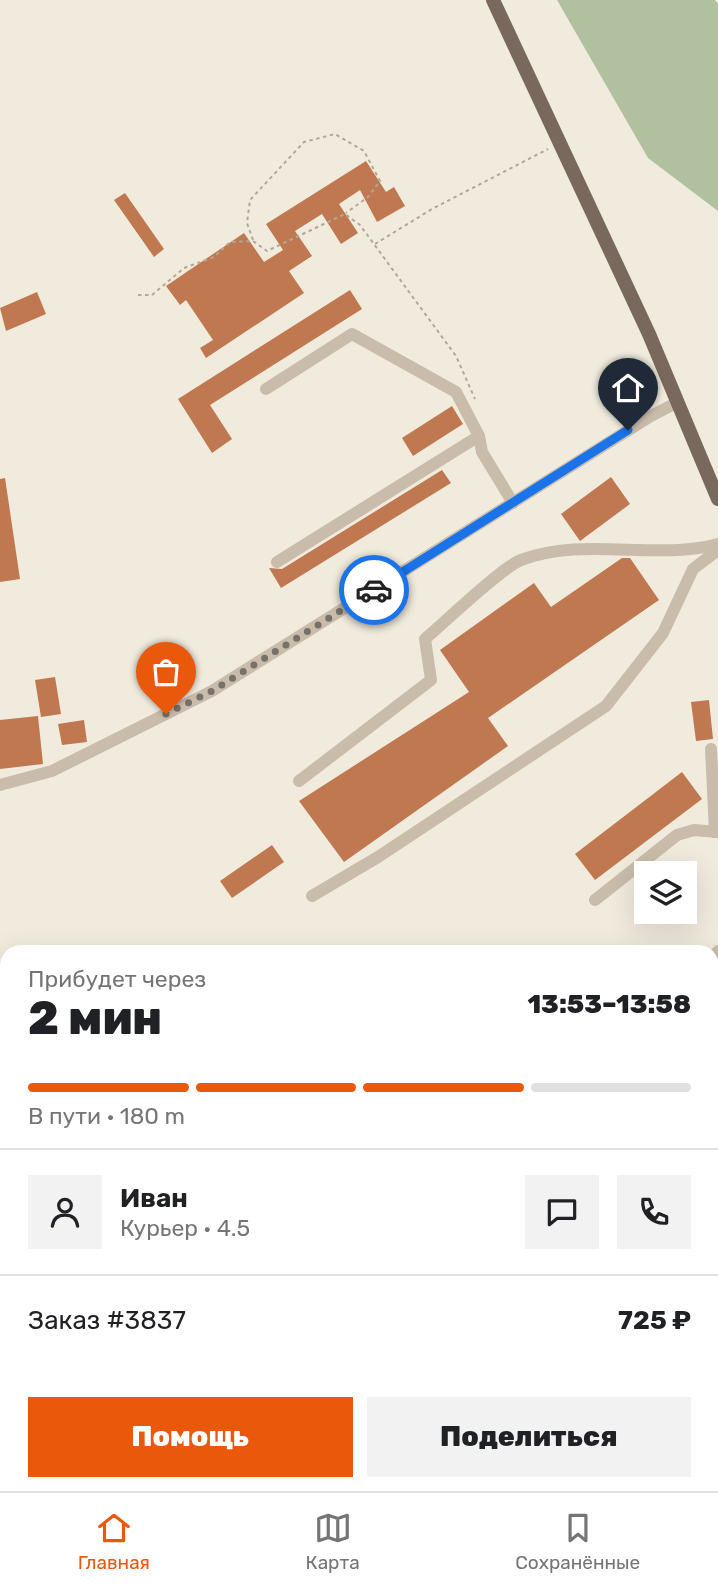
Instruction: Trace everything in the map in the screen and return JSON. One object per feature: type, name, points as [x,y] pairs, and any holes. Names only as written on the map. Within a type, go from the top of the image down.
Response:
[{"type":"main road","points":[[493,0],[678,402],[718,499]]},
{"type":"street","points":[[266,389],[352,334],[456,392],[479,436],[482,452],[513,503]]},
{"type":"street","points":[[0,785],[52,771],[212,691],[650,416],[678,402]]},
{"type":"street","points":[[277,562],[479,436]]},
{"type":"street","points":[[299,781],[432,680],[425,639],[518,560],[555,551],[624,547],[697,549],[718,544]]},
{"type":"street","points":[[312,896],[378,857],[606,706],[663,633],[693,569],[718,550]]},
{"type":"street","points":[[595,900],[677,835],[694,830],[717,832],[711,749]]},
{"type":"path","points":[[335,134],[364,151],[380,181],[368,197],[345,214],[267,251],[253,241],[247,223],[250,200],[304,142],[335,134]]},
{"type":"path","points":[[374,244],[530,156],[559,144]]},
{"type":"path","points":[[345,214],[360,225],[456,356],[474,398]]},
{"type":"path","points":[[138,295],[152,295],[184,268],[214,257],[230,242],[253,241]]},
{"type":"green space","points":[[557,0],[715,0],[718,4],[718,211],[648,158]]},
{"type":"building","points":[[366,161],[386,192],[394,187],[405,206],[377,222],[360,190],[339,204],[358,233],[341,244],[322,214],[295,231],[312,256],[289,271],[304,293],[206,358],[200,348],[213,340],[186,300],[180,305],[166,286],[244,233],[264,262],[283,250],[266,224]]},
{"type":"building","points":[[125,193],[164,249],[154,257],[114,200]]},
{"type":"building","points":[[350,290],[362,309],[210,405],[232,439],[212,453],[178,399]]},
{"type":"building","points":[[37,292],[46,314],[6,331],[0,308]]},
{"type":"building","points":[[452,406],[463,424],[413,456],[402,438]]},
{"type":"building","points":[[442,470],[451,483],[281,588],[269,568],[282,569]]},
{"type":"building","points":[[611,477],[630,504],[580,541],[561,514]]},
{"type":"building","points":[[5,478],[20,579],[0,582],[0,479]]},
{"type":"building","points":[[622,558],[630,558],[659,600],[488,718],[508,746],[344,862],[299,801],[469,692],[440,650],[534,583],[551,607]]},
{"type":"building","points":[[55,677],[61,714],[41,717],[35,680]]},
{"type":"building","points":[[709,700],[713,739],[696,741],[691,702]]},
{"type":"building","points":[[38,716],[43,764],[0,769],[0,720]]},
{"type":"building","points":[[84,720],[87,742],[62,745],[58,724]]},
{"type":"building","points":[[682,772],[702,799],[595,880],[575,854]]},
{"type":"building","points":[[272,845],[284,862],[232,898],[220,881]]},
{"type":"way so far","points":[[166,714],[212,691],[374,590]]},
{"type":"route","points":[[374,590],[628,430]]}]
